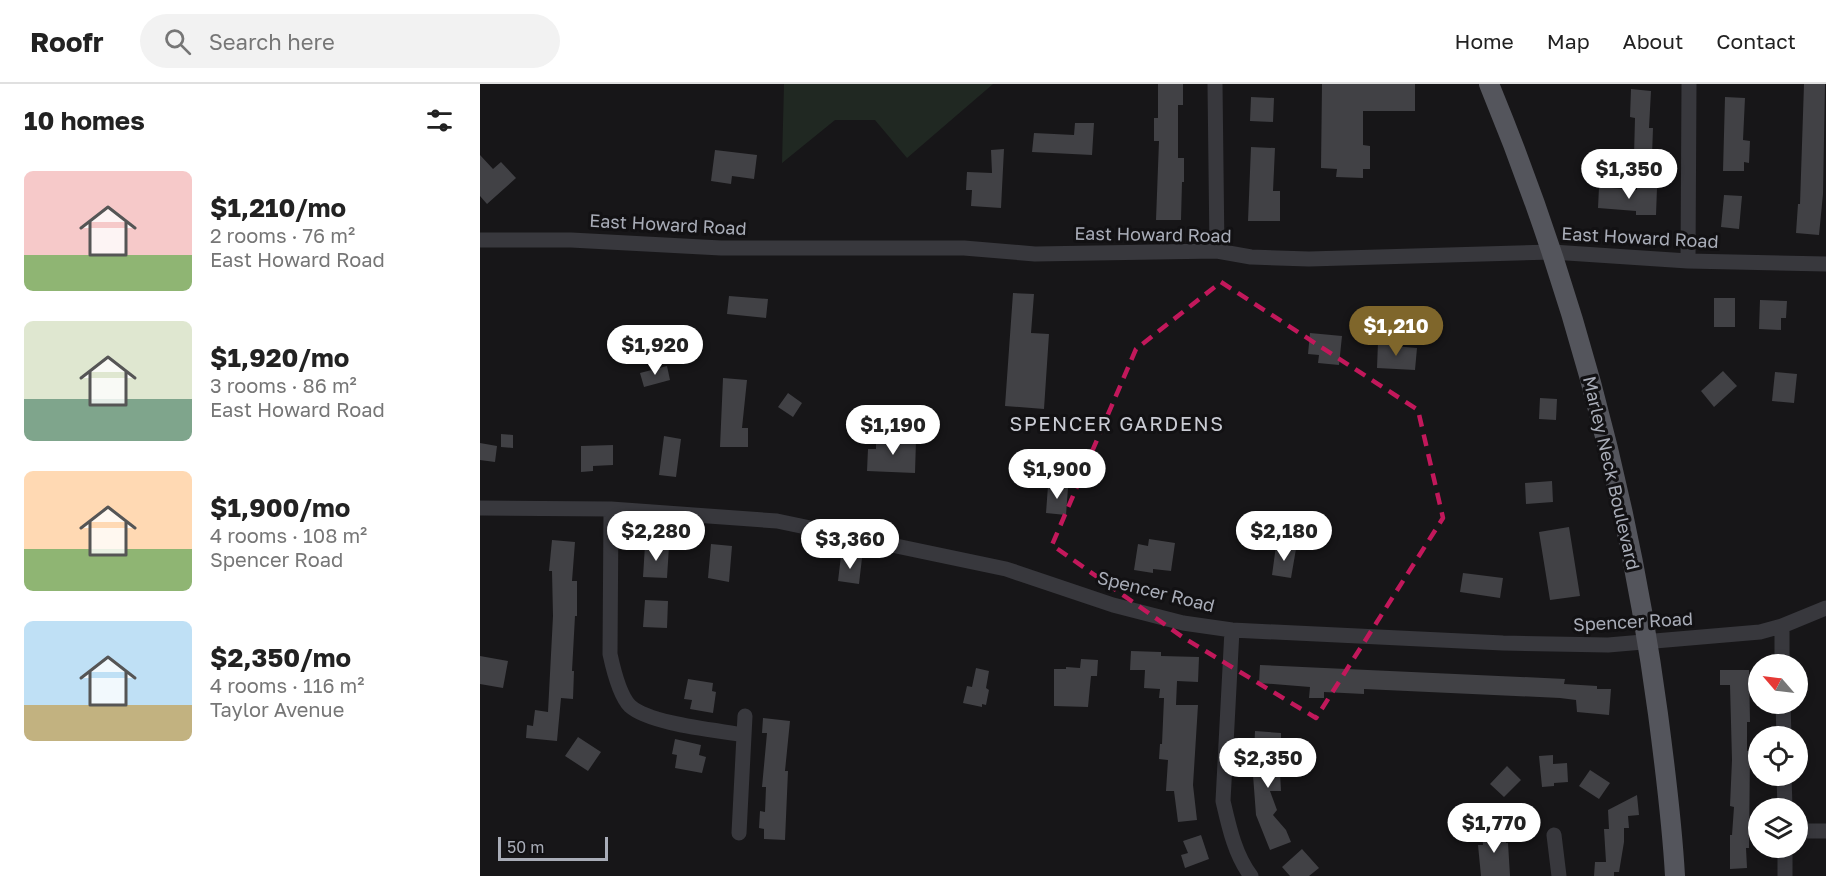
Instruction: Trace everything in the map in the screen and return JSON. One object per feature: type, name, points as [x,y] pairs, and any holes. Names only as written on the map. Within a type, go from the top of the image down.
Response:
[{"type":"main road","name":"Marley Neck Boulevard","points":[[1489,84],[1552,252],[1604,435],[1635,571],[1648,643],[1665,770],[1675,876]]},
{"type":"street","points":[[1215,84],[1217,251]]},
{"type":"street","points":[[1688,261],[1689,84]]},
{"type":"street","name":"East Howard Road","points":[[480,240],[571,240],[721,248],[964,248],[1035,254],[1217,251],[1251,257],[1310,259],[1552,252],[1688,261],[1826,264]]},
{"type":"street","name":"Spencer Road","points":[[480,508],[611,509],[777,521],[1006,568],[1113,605],[1183,623],[1232,630],[1512,643],[1608,645],[1760,632],[1782,626],[1826,608]]},
{"type":"street","points":[[611,509],[610,654],[614,672],[630,706],[663,721],[744,735]]},
{"type":"street","points":[[1782,626],[1782,654]]},
{"type":"street","points":[[1232,630],[1223,801],[1239,856],[1251,876]]},
{"type":"street","points":[[739,833],[745,716]]},
{"type":"street","points":[[1808,831],[1826,831]]},
{"type":"street","points":[[1554,835],[1558,876]]},
{"type":"street","points":[[1785,858],[1785,876]]},
{"type":"highlighted area","points":[[1221,282],[1418,410],[1443,518],[1316,718],[1184,638],[1052,545],[1136,349]]},
{"type":"shaded area","points":[[784,84],[993,84],[907,158],[875,120],[835,120],[782,163]]},
{"type":"building","points":[[1158,84],[1183,84],[1183,105],[1178,105],[1178,158],[1184,158],[1181,220],[1156,220],[1159,141],[1154,141],[1154,118],[1158,118]]},
{"type":"building","points":[[1322,84],[1415,84],[1415,111],[1363,111],[1363,145],[1370,146],[1370,169],[1363,169],[1363,178],[1336,177],[1337,169],[1321,168]]},
{"type":"building","points":[[1804,84],[1825,84],[1823,194],[1819,235],[1796,233],[1798,204],[1800,204]]},
{"type":"building","points":[[1631,89],[1651,91],[1649,128],[1653,128],[1652,156],[1634,156],[1635,118],[1630,117]]},
{"type":"building","points":[[1251,97],[1274,98],[1273,122],[1250,121]]},
{"type":"building","points":[[1725,97],[1745,98],[1743,140],[1750,141],[1749,163],[1744,162],[1744,171],[1723,171]]},
{"type":"building","points":[[1075,123],[1094,123],[1092,155],[1032,152],[1034,133],[1074,135]]},
{"type":"building","points":[[1251,147],[1275,148],[1273,191],[1280,191],[1280,221],[1248,221]]},
{"type":"building","points":[[1004,149],[1001,208],[971,206],[972,190],[966,190],[967,172],[992,173],[991,150]]},
{"type":"building","points":[[715,150],[757,155],[754,179],[732,176],[731,184],[711,181]]},
{"type":"building","points":[[480,155],[493,169],[501,162],[516,178],[487,204],[480,196]]},
{"type":"building","points":[[1599,187],[1637,190],[1637,187],[1657,188],[1656,215],[1636,215],[1636,211],[1598,208]]},
{"type":"building","points":[[1724,195],[1742,196],[1739,229],[1721,227]]},
{"type":"building","points":[[1013,293],[1034,294],[1031,333],[1049,334],[1044,409],[1005,406]]},
{"type":"building","points":[[729,296],[768,299],[766,318],[727,314]]},
{"type":"building","points":[[1714,298],[1735,298],[1735,327],[1714,327]]},
{"type":"building","points":[[1760,300],[1787,301],[1786,318],[1781,318],[1781,330],[1759,329]]},
{"type":"building","points":[[1310,333],[1342,336],[1339,365],[1318,363],[1319,355],[1308,354]]},
{"type":"building","points":[[1378,342],[1393,342],[1393,346],[1417,348],[1415,370],[1377,368]]},
{"type":"building","points":[[667,366],[670,380],[644,387],[640,373]]},
{"type":"building","points":[[1723,371],[1737,386],[1714,407],[1701,391]]},
{"type":"building","points":[[1775,372],[1797,374],[1794,403],[1772,401]]},
{"type":"building","points":[[723,378],[747,380],[742,428],[748,428],[748,447],[720,447]]},
{"type":"building","points":[[788,393],[802,403],[793,417],[778,407]]},
{"type":"building","points":[[1540,398],[1557,399],[1556,420],[1539,419]]},
{"type":"building","points":[[501,434],[513,435],[513,448],[501,447]]},
{"type":"building","points":[[664,436],[681,439],[676,477],[659,475]]},
{"type":"building","points":[[876,439],[916,440],[915,473],[867,471],[868,449],[876,449]]},
{"type":"building","points":[[480,443],[497,446],[495,462],[480,460]]},
{"type":"building","points":[[613,445],[613,465],[593,466],[593,471],[581,472],[581,446]]},
{"type":"building","points":[[1552,481],[1553,502],[1526,504],[1525,483]]},
{"type":"building","points":[[1048,486],[1068,488],[1066,515],[1046,513]]},
{"type":"building","points":[[1258,522],[1288,526],[1286,545],[1255,540]]},
{"type":"building","points":[[1569,527],[1580,596],[1550,600],[1539,532]]},
{"type":"building","points":[[1149,539],[1175,543],[1171,571],[1153,569],[1153,573],[1134,570],[1138,544],[1148,546]]},
{"type":"building","points":[[552,540],[575,542],[572,581],[577,581],[577,616],[575,616],[572,671],[574,671],[573,699],[561,698],[557,741],[526,738],[527,725],[533,726],[535,710],[548,712],[553,616],[552,571],[549,571]]},
{"type":"building","points":[[711,544],[732,546],[729,582],[708,578]]},
{"type":"building","points":[[645,545],[669,546],[667,578],[643,577]]},
{"type":"building","points":[[1276,546],[1296,549],[1291,578],[1272,575]]},
{"type":"building","points":[[841,556],[862,558],[859,584],[838,581]]},
{"type":"building","points":[[1463,573],[1503,578],[1500,598],[1460,592]]},
{"type":"building","points":[[645,600],[668,601],[667,628],[643,627]]},
{"type":"building","points":[[1131,651],[1161,652],[1161,656],[1199,657],[1198,682],[1177,681],[1176,705],[1198,705],[1193,785],[1197,820],[1178,822],[1174,791],[1166,791],[1168,760],[1159,759],[1164,698],[1159,698],[1160,689],[1144,688],[1145,670],[1130,670]]},
{"type":"building","points":[[480,656],[508,661],[503,688],[480,684]]},
{"type":"building","points":[[1081,659],[1098,660],[1097,676],[1091,676],[1088,707],[1054,706],[1054,669],[1080,668]]},
{"type":"building","points":[[1260,665],[1565,679],[1564,684],[1611,689],[1609,715],[1577,712],[1576,700],[1560,698],[1364,689],[1364,694],[1324,692],[1324,698],[1309,698],[1310,687],[1259,683]]},
{"type":"building","points":[[976,668],[989,671],[986,688],[989,690],[986,705],[982,704],[982,707],[963,703],[967,686],[972,687]]},
{"type":"building","points":[[1720,670],[1748,670],[1750,722],[1747,722],[1750,786],[1747,868],[1730,869],[1730,835],[1732,835],[1734,807],[1730,806],[1732,760],[1730,685],[1720,685]]},
{"type":"building","points":[[688,679],[713,683],[712,691],[716,692],[713,713],[690,709],[692,700],[684,699]]},
{"type":"building","points":[[763,718],[790,721],[785,771],[788,771],[785,840],[764,839],[764,829],[759,828],[760,811],[765,812],[766,787],[762,787],[767,733],[762,733]]},
{"type":"building","points":[[1255,731],[1281,733],[1281,746],[1273,746],[1272,771],[1280,772],[1281,791],[1270,791],[1277,810],[1273,815],[1286,830],[1291,842],[1270,850],[1256,815],[1253,775]]},
{"type":"building","points":[[578,737],[601,752],[588,771],[565,756]]},
{"type":"building","points":[[675,739],[701,745],[699,755],[706,757],[702,773],[675,768],[677,755],[672,754]]},
{"type":"building","points":[[1553,755],[1553,764],[1567,763],[1568,782],[1542,787],[1539,756]]},
{"type":"building","points":[[1507,766],[1521,780],[1504,797],[1490,784]]},
{"type":"building","points":[[1590,770],[1610,783],[1599,799],[1579,786]]},
{"type":"building","points":[[1637,795],[1639,815],[1628,816],[1629,828],[1624,828],[1619,872],[1614,872],[1614,876],[1594,876],[1595,862],[1606,862],[1604,829],[1609,829],[1608,810]]},
{"type":"building","points":[[1505,828],[1510,876],[1481,876],[1478,845],[1483,845],[1482,830]]},
{"type":"building","points":[[1201,835],[1209,859],[1185,868],[1181,855],[1188,853],[1183,841]]},
{"type":"building","points":[[1302,849],[1319,868],[1309,876],[1290,876],[1282,867]]},
{"type":"district","name":"SPENCER GARDENS","points":[[1117,424]]}]
